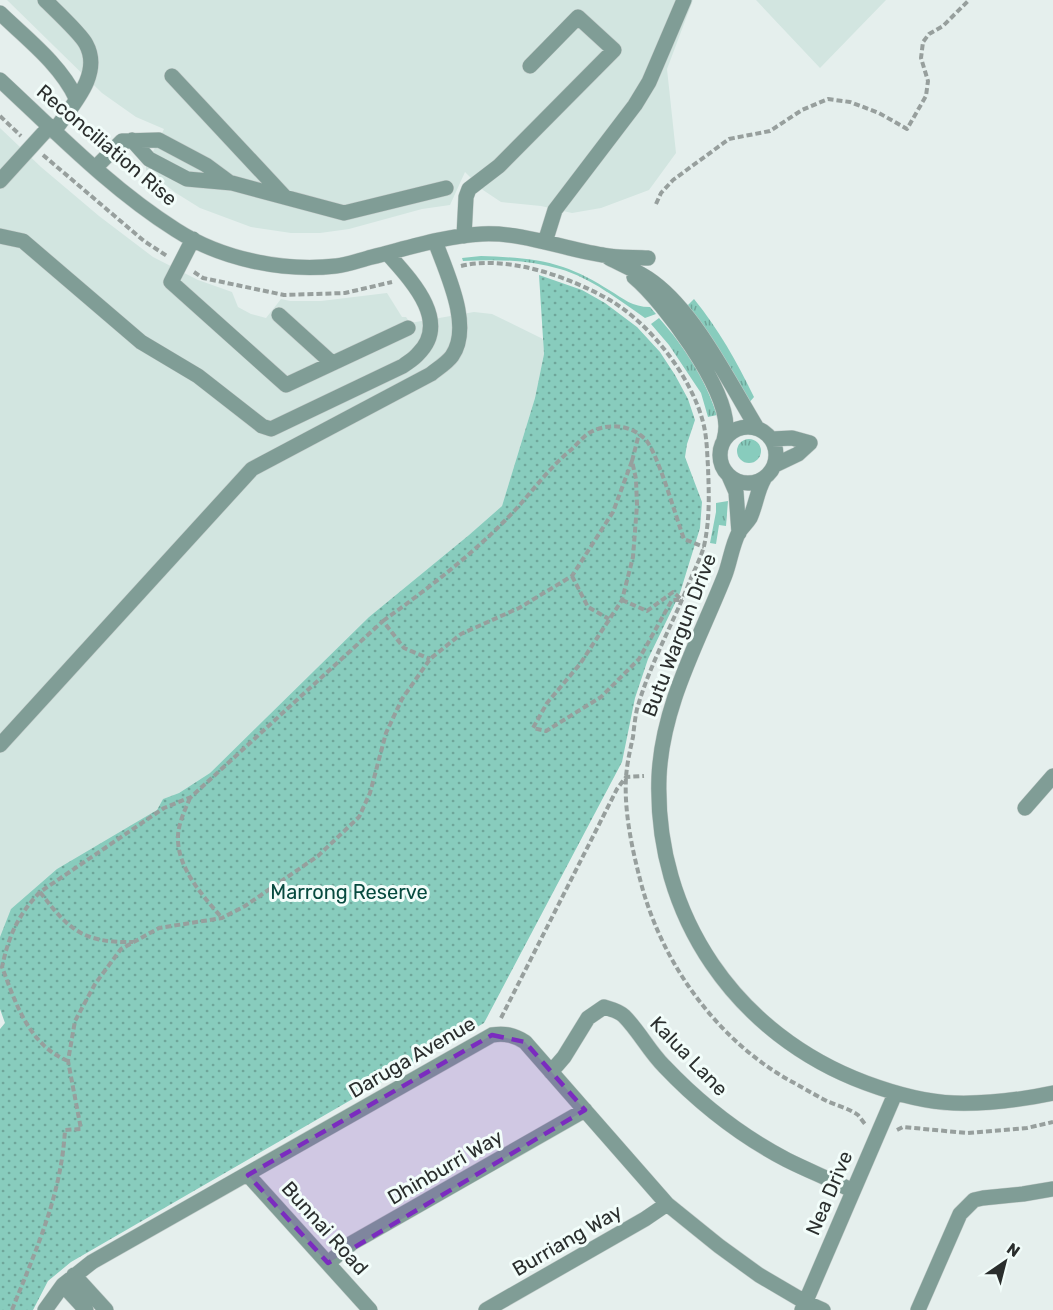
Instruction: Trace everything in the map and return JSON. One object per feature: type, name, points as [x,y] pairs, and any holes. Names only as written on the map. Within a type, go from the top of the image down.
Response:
[{"type":"street","points":[[0,181],[52,128],[76,98],[88,80],[92,65],[86,44],[45,0]]},
{"type":"street","points":[[545,242],[555,210],[635,105],[649,82],[684,0]]},
{"type":"street","points":[[0,13],[51,62],[70,84],[76,98]]},
{"type":"street","points":[[464,236],[466,197],[469,189],[499,166],[614,50],[578,16],[530,66]]},
{"type":"street","points":[[172,76],[285,197]]},
{"type":"street","name":"Reconciliation Rise","points":[[0,80],[95,168],[141,205],[177,231],[222,253],[267,264],[301,268],[338,266],[435,241],[484,234],[523,237],[603,256],[648,258]]},
{"type":"street","points":[[132,140],[149,159],[188,179],[232,183],[344,213],[446,188]]},
{"type":"street","points":[[95,168],[122,141],[159,140],[206,165],[232,183]]},
{"type":"street","points":[[0,236],[23,240],[141,342],[198,376],[262,426],[272,429],[403,366],[419,354],[429,338],[430,320],[420,291],[387,253]]},
{"type":"street","points":[[192,239],[171,282],[286,385],[408,328]]},
{"type":"street","points":[[0,745],[252,469],[431,374],[452,356],[460,335],[460,315],[435,241]]},
{"type":"street","points":[[603,256],[655,283],[678,306],[701,335],[757,428]]},
{"type":"street","name":"Butu Wargun Drive","points":[[603,256],[637,279],[688,341],[715,388],[726,427],[720,449],[720,459],[736,492],[739,533]]},
{"type":"street","points":[[279,315],[332,363]]},
{"type":"street","points":[[724,440],[738,428],[748,426],[757,428],[772,438],[792,438],[810,443],[798,454],[775,465]]},
{"type":"street","points":[[772,438],[777,456],[775,465]]},
{"type":"street","name":"Butu Wargun Drive","points":[[775,465],[764,479],[750,518],[739,533],[725,575],[686,664],[664,735],[659,778],[662,840],[672,883],[686,920],[710,962],[729,989],[772,1031],[813,1059],[895,1094],[952,1103],[1007,1102],[1053,1093]]},
{"type":"street","points":[[729,476],[736,481],[746,483],[755,483],[764,479]]},
{"type":"street","points":[[1024,808],[1053,776]]},
{"type":"street","name":"Kalua Lane","points":[[550,1072],[564,1057],[588,1018],[604,1007],[614,1010],[624,1016],[652,1054],[688,1092],[716,1114],[748,1137],[787,1160],[853,1191]]},
{"type":"street","name":"Daruga Avenue","points":[[45,1310],[69,1280],[92,1262],[492,1035],[502,1033],[525,1041],[667,1204],[727,1252],[803,1306],[823,1310]]},
{"type":"street","name":"Nea Drive","points":[[803,1306],[895,1094]]},
{"type":"street","name":"Dhinburri Way","points":[[328,1263],[352,1243],[585,1110]]},
{"type":"street","name":"Bunnai Road","points":[[248,1175],[370,1310]]},
{"type":"street","points":[[918,1310],[960,1214],[966,1207],[974,1200],[983,1198],[1053,1189]]},
{"type":"street","name":"Burriang Way","points":[[486,1310],[645,1219],[667,1204]]},
{"type":"street","points":[[69,1280],[86,1310]]},
{"type":"street","points":[[69,1280],[106,1310]]},
{"type":"path","points":[[656,204],[661,193],[673,180],[729,139],[770,131],[802,110],[828,99],[850,102],[879,113],[907,129],[926,96],[928,81],[921,58],[923,42],[928,34],[944,26],[969,0]]},
{"type":"path","points":[[0,116],[144,241],[203,278],[284,295],[345,292],[409,278]]},
{"type":"path","points":[[446,269],[470,264],[496,264],[555,274],[585,286],[613,302],[643,324],[673,361],[693,394],[703,421],[711,499],[704,547],[683,600],[658,651],[637,710],[626,777],[629,831],[653,923],[700,1003],[729,1035],[780,1075],[822,1099],[859,1116],[865,1125],[879,1130],[889,1133],[903,1127],[967,1134],[1027,1128],[1053,1122]]},
{"type":"path","points":[[68,1061],[54,1055],[31,1033],[2,966],[14,927],[24,910],[40,892],[164,808],[190,797],[383,621],[434,584],[473,551],[516,509],[551,467],[589,434],[602,428],[620,426],[639,434],[652,446],[684,539],[704,547]]},
{"type":"path","points":[[12,1310],[45,1231],[63,1152],[65,1130],[81,1129],[68,1061],[75,1021],[95,984],[121,949],[159,928],[222,918],[245,906],[318,856],[358,817],[370,793],[386,733],[402,699],[430,659],[461,634],[519,608],[572,576],[613,512],[632,461],[639,434]]},
{"type":"path","points":[[632,461],[636,479],[633,557],[622,600],[580,664],[547,703],[533,728],[546,731],[601,697],[639,659],[672,600],[683,600]]},
{"type":"path","points":[[572,576],[588,607],[609,619]]},
{"type":"path","points":[[622,600],[647,611],[673,592],[683,600]]},
{"type":"path","points":[[383,621],[404,648],[430,659]]},
{"type":"path","points":[[492,1035],[617,789],[626,777],[638,776]]},
{"type":"path","points":[[190,797],[178,837],[180,852],[199,891],[222,918]]},
{"type":"path","points":[[40,892],[58,915],[75,930],[91,938],[112,943],[134,942]]},
{"type":"highlighted area","points":[[492,1035],[525,1042],[585,1110],[569,1120],[328,1263],[248,1175]]},
{"type":"shaded area","points":[[7,0],[693,0],[667,69],[676,153],[649,190],[601,208],[572,213],[541,206],[501,202],[483,190],[465,172],[450,205],[422,209],[349,229],[320,233],[291,233],[251,227],[200,208],[146,170],[164,129],[136,117],[102,93]]},
{"type":"shaded area","points":[[756,0],[886,0],[820,68]]},
{"type":"shaded area","points":[[0,128],[41,167],[99,216],[153,257],[198,280],[232,292],[238,307],[251,314],[266,318],[281,299],[321,301],[387,293],[402,317],[406,317],[410,323],[474,312],[492,314],[543,339],[544,354],[535,398],[502,506],[369,617],[210,773],[179,793],[163,799],[157,810],[0,937]]},
{"type":"green space","points":[[481,256],[533,260],[563,267],[592,280],[628,302],[650,307],[656,314],[645,318],[594,284],[560,269],[524,262],[463,261],[462,258]]},
{"type":"green space","name":"Marrong Reserve","points":[[539,275],[582,290],[605,303],[637,327],[660,352],[675,375],[688,399],[695,420],[685,457],[702,502],[700,528],[680,593],[648,659],[635,698],[622,762],[484,1023],[71,1262],[48,1281],[33,1310],[0,1310],[0,1029],[5,1023],[0,1009],[0,937],[11,909],[57,869],[157,810],[163,799],[179,793],[210,773],[369,617],[502,506],[535,398],[544,354]]},
{"type":"green space","points":[[694,299],[719,334],[747,383],[754,397],[748,404],[686,307]]},
{"type":"green space","points":[[659,318],[693,364],[717,415],[708,417],[701,393],[669,345],[651,324]]},
{"type":"green space","points":[[749,439],[758,442],[761,451],[758,460],[749,463],[740,460],[737,451],[740,442]]},
{"type":"green space","points":[[728,501],[726,526],[719,525],[716,544],[710,543],[716,503]]}]
